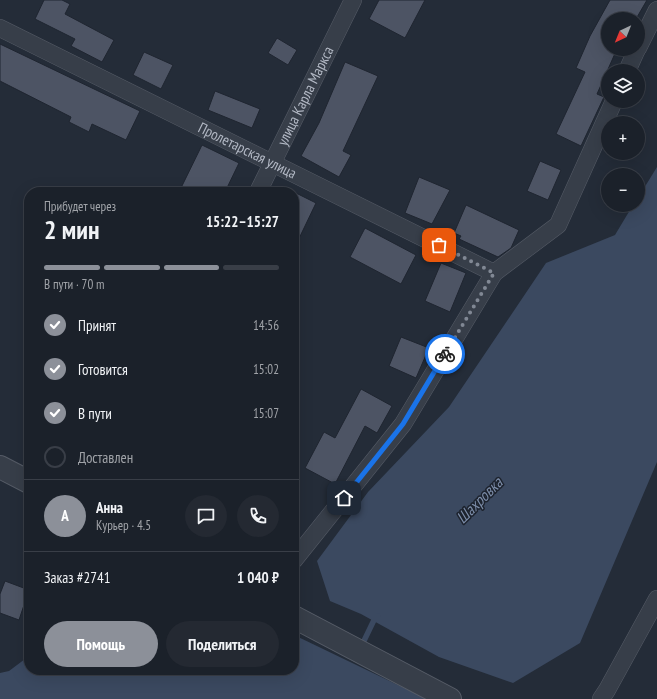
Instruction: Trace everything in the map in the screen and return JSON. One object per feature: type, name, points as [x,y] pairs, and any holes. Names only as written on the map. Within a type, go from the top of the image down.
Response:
[{"type":"street","name":"улица Карла Маркса","points":[[260,187],[353,0]]},
{"type":"street","points":[[645,34],[657,10]]},
{"type":"street","name":"Пролетарская улица","points":[[0,28],[273,162],[494,273]]},
{"type":"street","points":[[299,554],[403,424],[494,273],[558,226],[611,108]]},
{"type":"street","points":[[0,467],[24,479]]},
{"type":"street","points":[[601,699],[657,599]]},
{"type":"street","points":[[299,620],[450,699]]},
{"type":"water","points":[[657,167],[657,462],[580,643],[513,683],[439,657],[361,614],[330,601],[317,561],[368,492],[449,407],[546,263],[615,235],[629,212],[645,212],[645,187]]},
{"type":"water","points":[[299,637],[427,699],[0,699],[0,673],[9,671],[24,660],[24,675],[299,675]]},
{"type":"building","points":[[44,0],[62,0],[70,4],[65,14],[114,40],[102,62],[71,46],[75,39],[35,19]]},
{"type":"building","points":[[379,0],[425,0],[405,38],[369,19]]},
{"type":"building","points":[[610,0],[647,0],[640,12],[603,12]]},
{"type":"building","points":[[601,16],[601,56],[614,56],[610,64],[601,64],[601,85],[597,94],[601,96],[601,103],[581,146],[556,134],[585,72],[576,68],[590,36]]},
{"type":"building","points":[[277,38],[297,50],[288,65],[268,53]]},
{"type":"building","points":[[0,44],[140,111],[126,140],[92,124],[89,132],[69,122],[71,117],[0,81]]},
{"type":"building","points":[[144,52],[173,65],[161,89],[133,75]]},
{"type":"building","points":[[345,62],[378,76],[343,151],[351,155],[339,177],[301,156],[319,123]]},
{"type":"building","points":[[215,91],[260,109],[252,128],[208,110]]},
{"type":"building","points":[[202,145],[239,163],[227,187],[181,187]]},
{"type":"building","points":[[540,161],[561,170],[548,200],[527,191]]},
{"type":"building","points":[[419,177],[450,190],[432,224],[405,213]]},
{"type":"building","points":[[299,194],[316,203],[299,239]]},
{"type":"building","points":[[466,205],[519,230],[511,248],[498,257],[459,239],[461,236],[454,233]]},
{"type":"building","points":[[365,228],[416,255],[401,284],[350,257]]},
{"type":"building","points":[[441,263],[466,273],[450,312],[425,301]]},
{"type":"building","points":[[401,337],[429,348],[416,378],[389,366]]},
{"type":"building","points":[[361,389],[392,406],[377,433],[365,426],[335,484],[305,468],[324,432],[335,438]]},
{"type":"building","points":[[5,581],[24,588],[24,605],[19,620],[0,613],[0,594]]},
{"type":"waterway","name":"Шахровка","points":[[361,647],[374,620],[378,616]]},
{"type":"way so far","points":[[439,245],[494,273],[445,354]]},
{"type":"route","points":[[344,498],[403,424],[445,354]]}]
